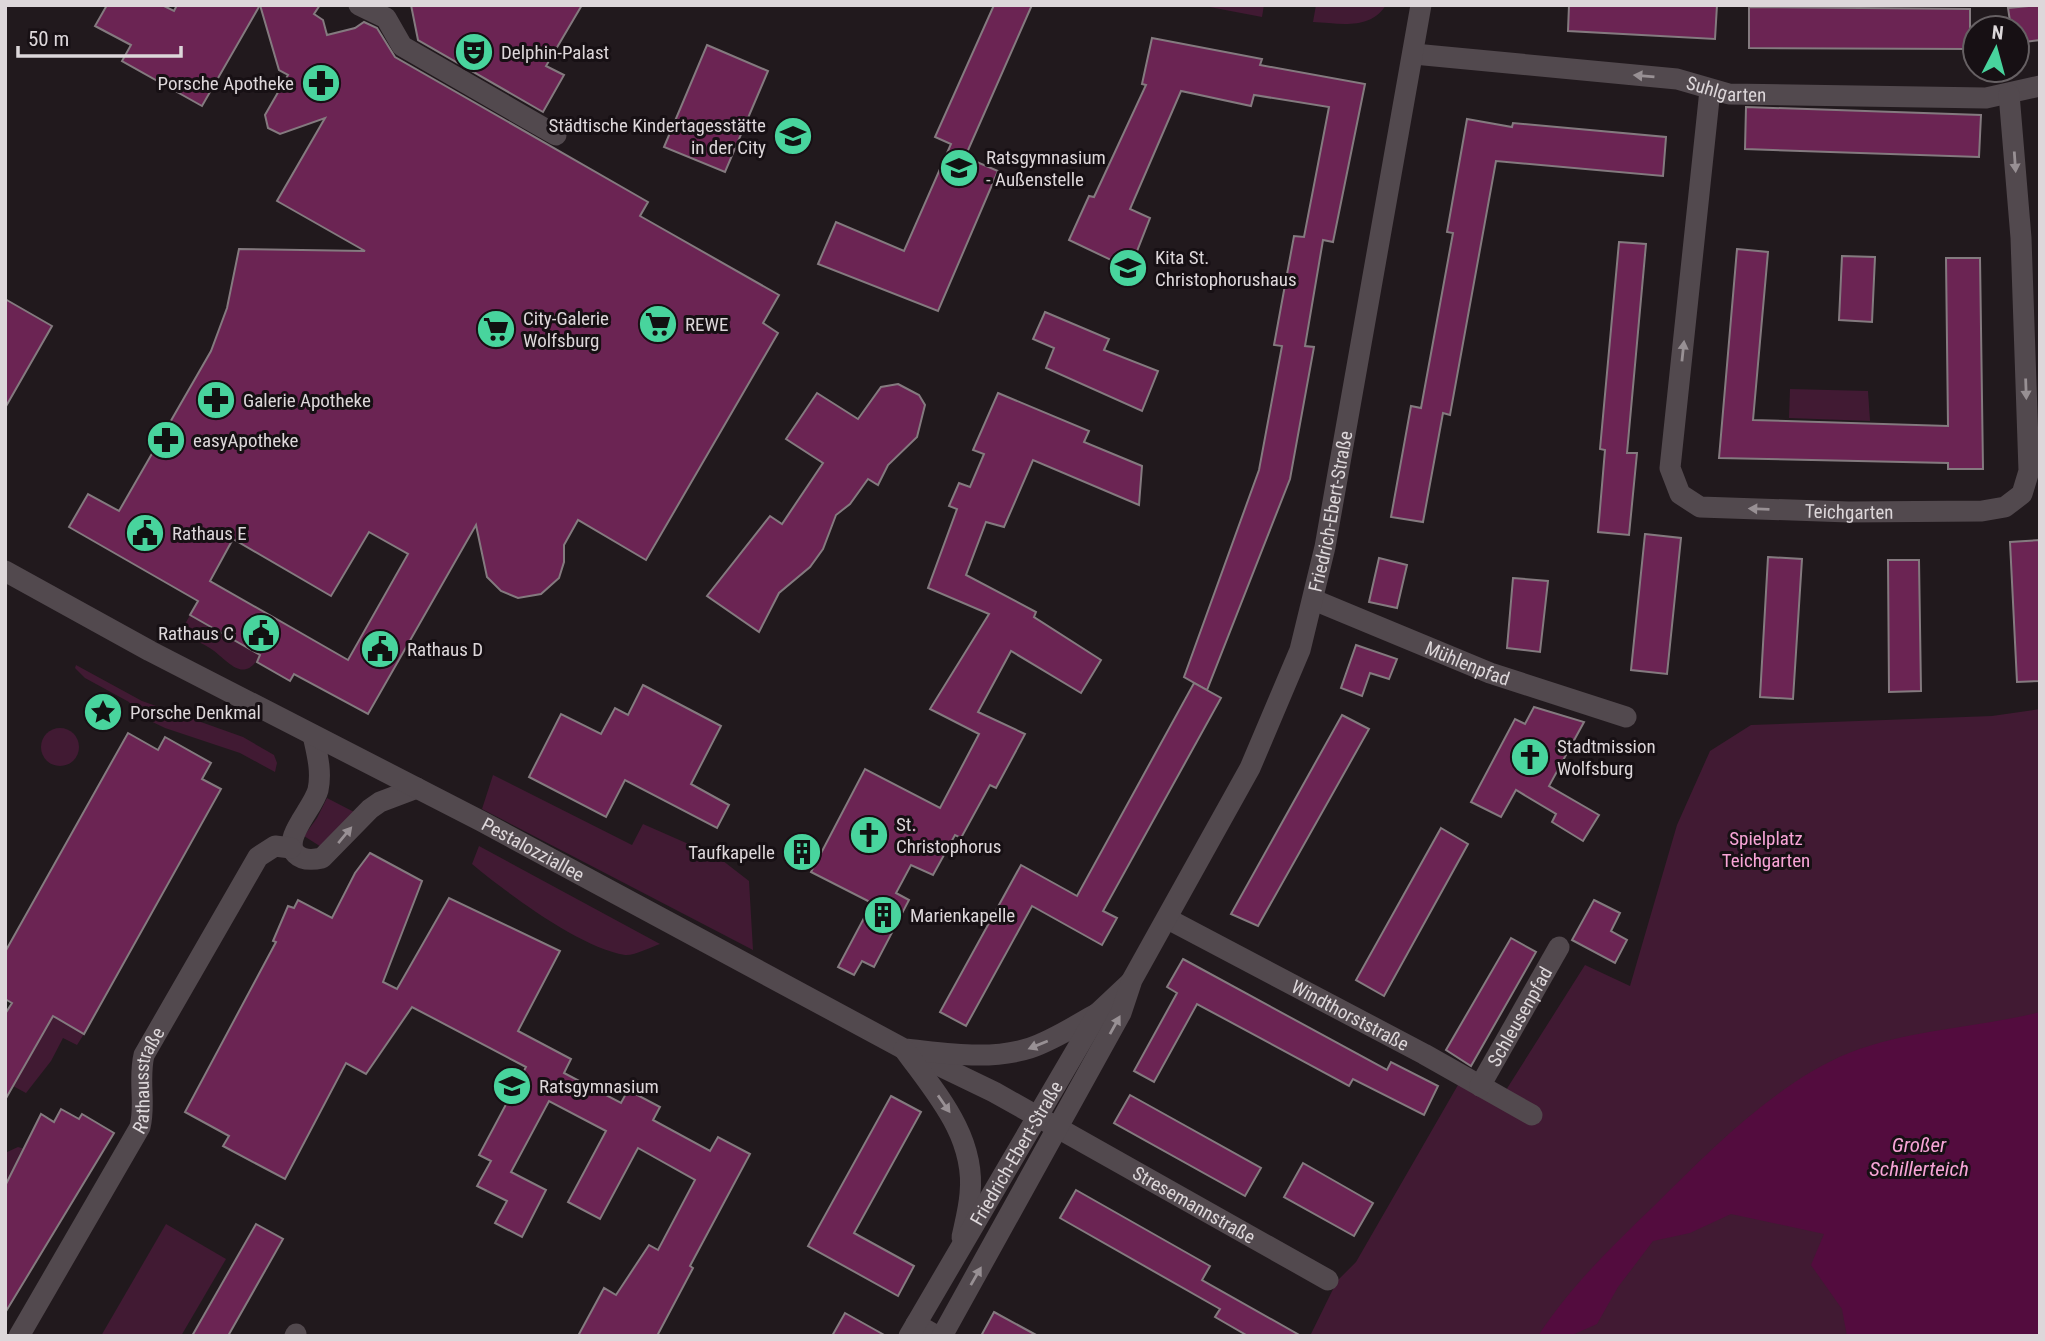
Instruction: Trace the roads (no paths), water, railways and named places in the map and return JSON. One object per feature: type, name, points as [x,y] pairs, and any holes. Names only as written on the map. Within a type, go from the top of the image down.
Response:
[{"type":"street","points":[[359,5],[386,18],[402,46],[556,135]]},
{"type":"street","name":"Friedrich-Ebert-Straße","points":[[940,1336],[1059,1128],[1121,1013],[1132,980],[1168,919],[1260,746],[1300,650],[1314,600],[1421,5]]},
{"type":"street","name":"Suhlgarten","points":[[1414,54],[1677,79],[1729,94],[1986,98],[2040,86]]},
{"type":"street","name":"Teichgarten","points":[[1710,90],[1670,468],[1680,494],[1700,506],[1849,512],[1982,511],[2005,507],[2022,494],[2029,471],[2021,238],[2009,94]]},
{"type":"street","name":"Pestalozziallee","points":[[5,571],[904,1049],[1059,1128]]},
{"type":"street","name":"Mühlenpfad","points":[[1314,600],[1490,673],[1626,717]]},
{"type":"street","points":[[313,735],[319,764],[317,791],[291,839],[292,848],[299,857],[312,860],[322,858],[370,809],[380,802],[417,788]]},
{"type":"street","name":"Rathausstraße","points":[[19,1336],[140,1127],[143,1110],[140,1078],[144,1055],[258,857],[275,846],[292,848]]},
{"type":"street","name":"Windthorststraße","points":[[1168,919],[1532,1115]]},
{"type":"street","name":"Schleusenpfad","points":[[1480,1086],[1559,947]]},
{"type":"street","name":"Friedrich-Ebert-Straße","points":[[913,1330],[1098,1013],[1132,980]]},
{"type":"street","points":[[904,1049],[973,1055],[1028,1049],[1054,1038],[1098,1013]]},
{"type":"street","points":[[904,1049],[950,1111],[967,1149],[970,1194],[960,1246]]},
{"type":"street","name":"Stresemannstraße","points":[[1059,1128],[1328,1280]]},
{"type":"street","points":[[913,1330],[940,1336]]},
{"type":"water","name":"Großer Schillerteich","points":[[2040,1012],[2040,1336],[1847,1336],[1842,1309],[1811,1265],[1824,1234],[1731,1214],[1690,1233],[1653,1241],[1618,1287],[1597,1324],[1570,1336],[1538,1336],[1578,1284],[1623,1236],[1720,1142],[1796,1082],[1822,1066],[1872,1045]]},
{"type":"place","name":"Delphin-Palast","points":[[474,52]]},
{"type":"place","name":"Porsche Apotheke","points":[[321,83]]},
{"type":"place","name":"Städtische Kindertagesstätte in der City","points":[[793,136]]},
{"type":"place","name":"Ratsgymnasium - Außenstelle","points":[[959,168]]},
{"type":"place","name":"Kita St. Christophorushaus","points":[[1128,268]]},
{"type":"place","name":"REWE","points":[[658,324]]},
{"type":"place","name":"City-Galerie Wolfsburg","points":[[496,329]]},
{"type":"place","name":"Galerie Apotheke","points":[[216,400]]},
{"type":"place","name":"easyApotheke","points":[[166,440]]},
{"type":"place","name":"Rathaus E","points":[[145,533]]},
{"type":"place","name":"Rathaus C","points":[[261,633]]},
{"type":"place","name":"Rathaus D","points":[[380,649]]},
{"type":"place","name":"Porsche Denkmal","points":[[103,712]]},
{"type":"place","name":"Stadtmission Wolfsburg","points":[[1530,757]]},
{"type":"place","name":"St. Christophorus","points":[[869,835]]},
{"type":"place","name":"Taufkapelle","points":[[802,852]]},
{"type":"place","name":"Marienkapelle","points":[[883,915]]},
{"type":"place","name":"Ratsgymnasium","points":[[512,1086]]},
{"type":"park label","name":"Spielplatz Teichgarten","points":[[1766,849]]}]
